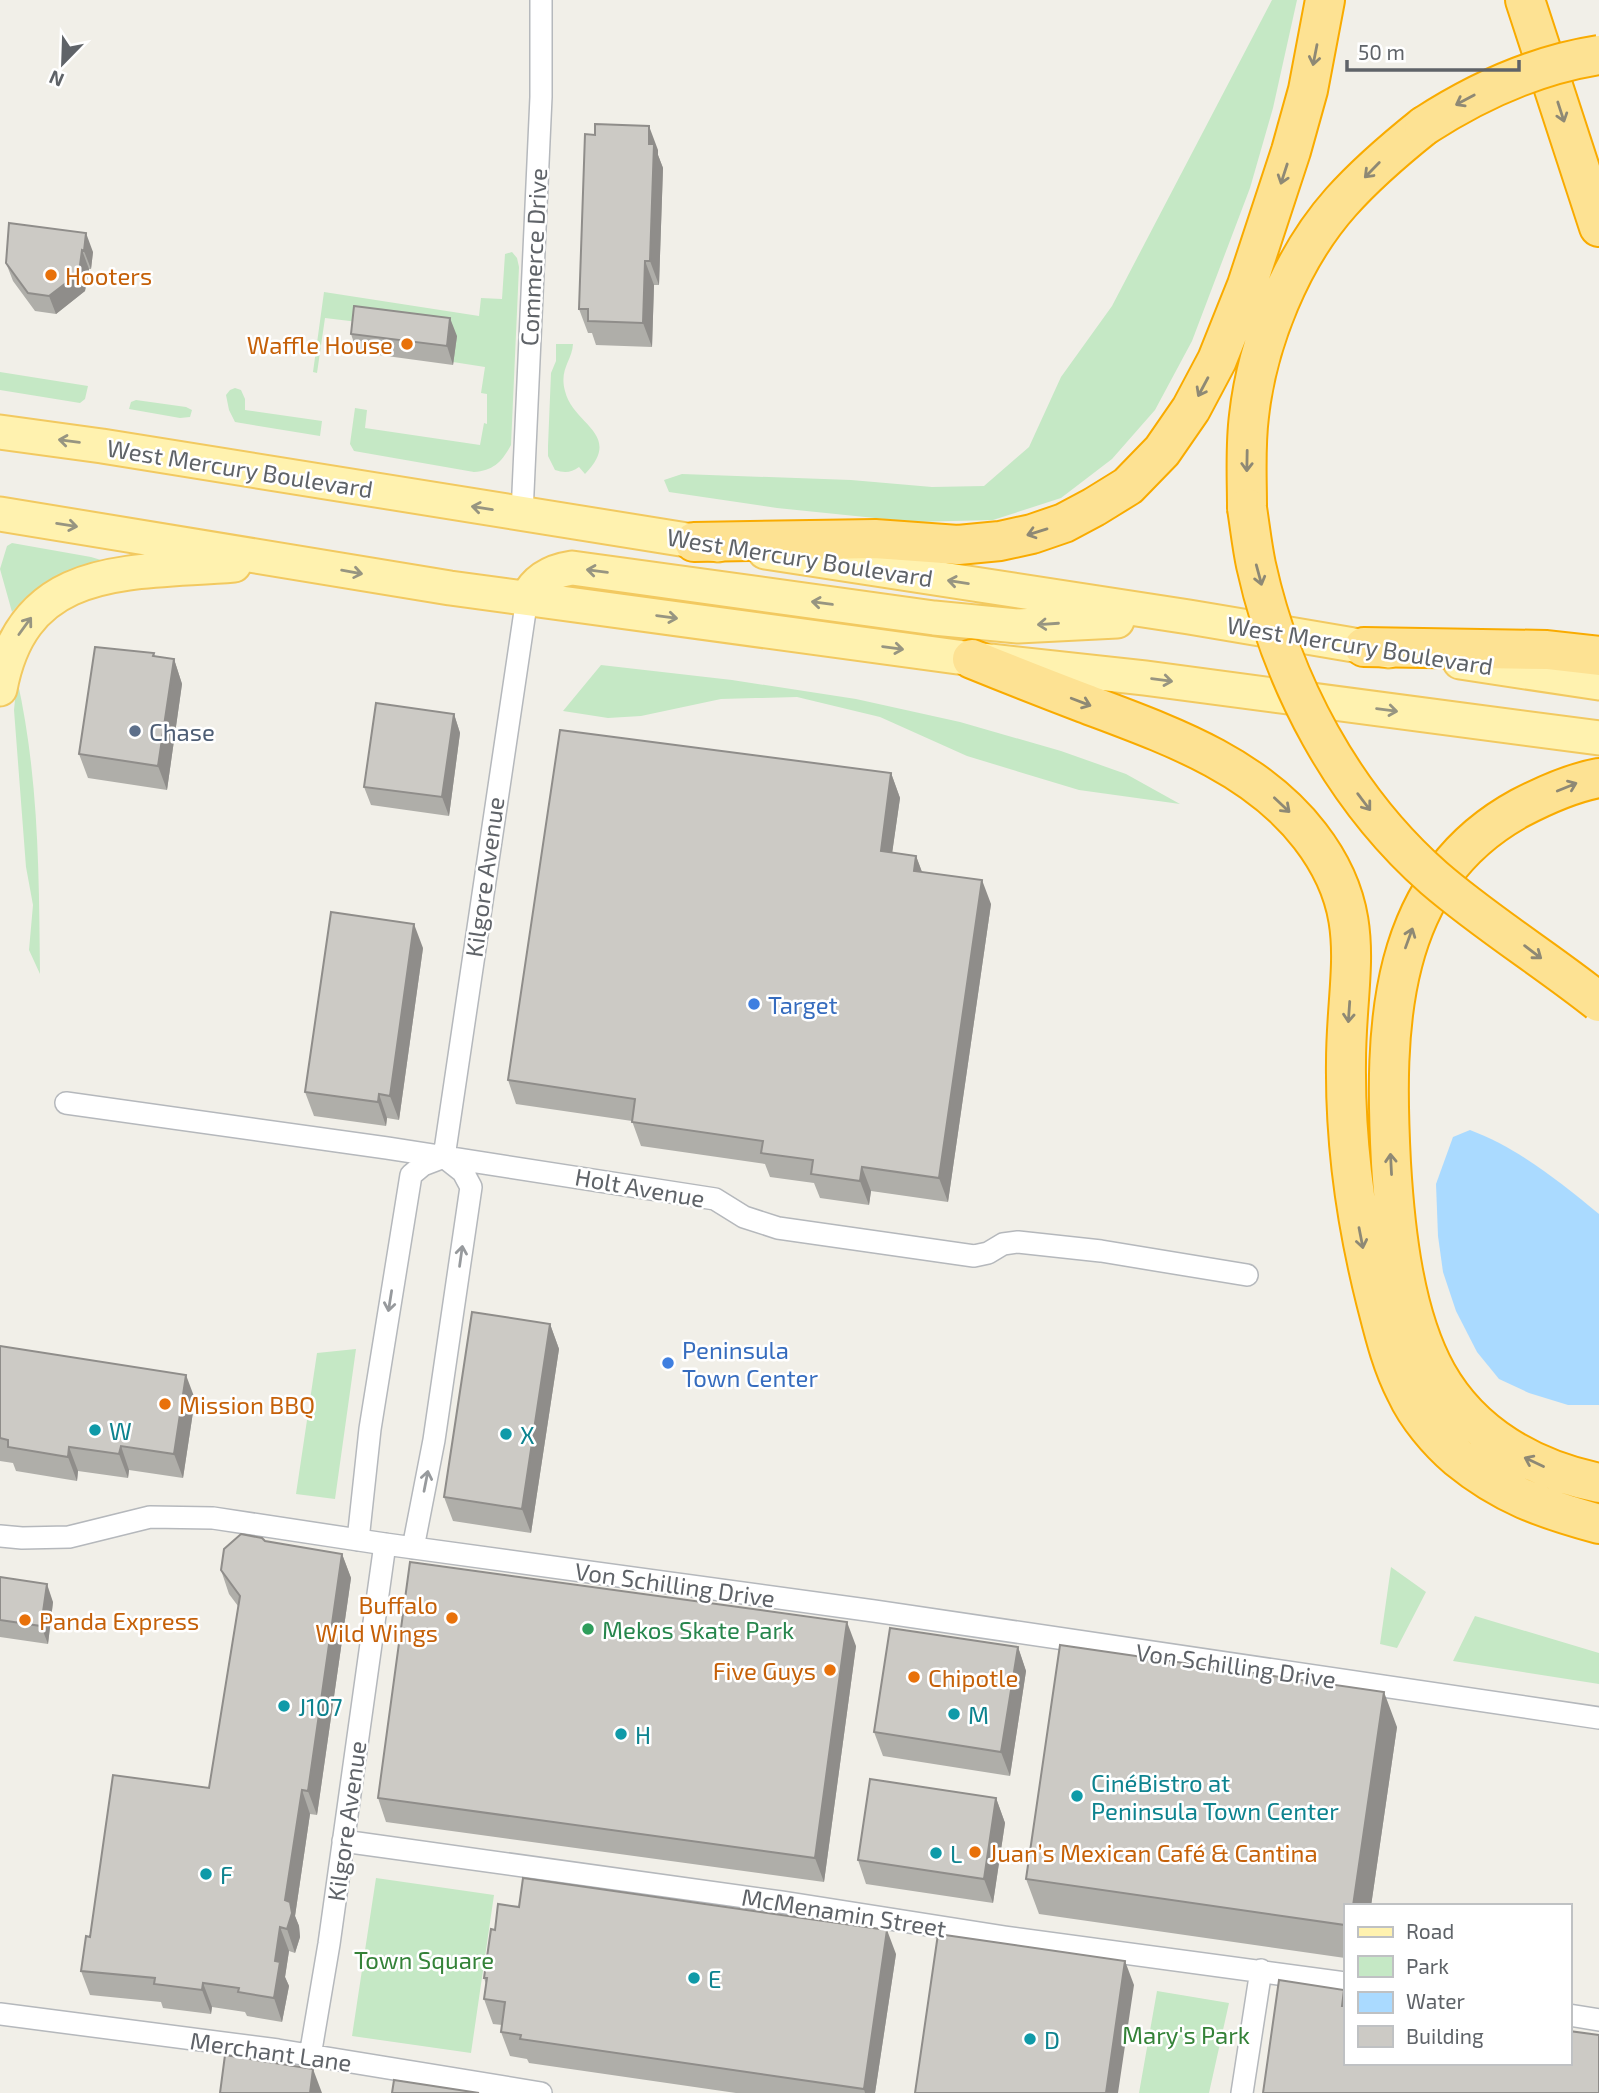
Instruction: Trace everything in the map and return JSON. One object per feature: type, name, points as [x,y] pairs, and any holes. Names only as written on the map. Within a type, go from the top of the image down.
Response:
[{"type":"highway","points":[[694,542],[875,539],[958,545],[1000,541],[1064,523],[1128,486],[1162,451],[1191,410],[1217,360],[1247,285],[1291,151],[1308,90],[1325,0]]},
{"type":"highway","points":[[1525,0],[1599,227]]},
{"type":"highway","points":[[1599,55],[1572,60],[1490,87],[1424,126],[1380,161],[1339,204],[1307,248],[1268,330],[1249,416],[1246,464],[1247,508],[1256,564],[1275,630],[1297,688],[1343,773],[1368,808],[1433,877],[1599,1002]]},
{"type":"highway","points":[[1364,647],[1546,650],[1599,656]]},
{"type":"highway","points":[[972,659],[1160,732],[1209,755],[1268,792],[1311,836],[1331,867],[1343,896],[1350,924],[1353,954],[1346,1060],[1348,1138],[1356,1209],[1387,1346],[1406,1394],[1429,1428],[1457,1457],[1496,1485],[1542,1508],[1599,1524]]},
{"type":"highway","points":[[1599,778],[1582,781],[1537,799],[1499,820],[1469,845],[1442,874],[1416,918],[1400,968],[1393,1008],[1389,1077],[1393,1192],[1403,1270],[1419,1332],[1437,1375],[1462,1407],[1493,1438],[1528,1461],[1565,1476],[1599,1483]]},
{"type":"main road","name":"West Mercury Boulevard","points":[[0,432],[1599,683]]},
{"type":"main road","points":[[0,514],[450,588],[972,659],[1145,678],[1599,738]]},
{"type":"main road","points":[[0,689],[10,651],[22,630],[39,609],[74,586],[121,573],[285,560]]},
{"type":"main road","points":[[527,598],[535,584],[546,576],[556,570],[572,568],[934,618],[1018,626],[1189,617]]},
{"type":"street","name":"Commerce Drive","points":[[522,514],[541,97],[541,0]]},
{"type":"street","name":"Kilgore Avenue","points":[[444,1157],[527,598]]},
{"type":"street","name":"Holt Avenue","points":[[66,1102],[715,1199],[744,1217],[778,1228],[974,1255],[988,1253],[1003,1244],[1018,1242],[1101,1251],[1247,1275]]},
{"type":"street","points":[[358,1540],[370,1429],[411,1175],[423,1165],[444,1157],[463,1172],[471,1187],[434,1440],[413,1548]]},
{"type":"street","name":"Von Schilling Drive","points":[[0,1536],[69,1537],[133,1520],[169,1516],[236,1521],[874,1611],[1599,1718]]},
{"type":"street","name":"Kilgore Avenue","points":[[310,2056],[385,1544]]},
{"type":"street","name":"McMenamin Street","points":[[343,1841],[781,1902],[1005,1937],[1344,1983]]},
{"type":"street","points":[[1242,2093],[1261,1970]]},
{"type":"street","name":"Merchant Lane","points":[[0,2014],[310,2056],[541,2093]]},
{"type":"street","points":[[1571,2015],[1599,2020]]},
{"type":"green space","points":[[1272,0],[1297,0],[1273,108],[1250,188],[1192,341],[1155,410],[1112,459],[1061,498],[993,520],[914,522],[777,508],[669,492],[664,480],[682,474],[851,480],[932,487],[984,486],[1029,447],[1061,377],[1112,306]]},
{"type":"green space","points":[[512,252],[519,267],[511,445],[504,456],[492,468],[474,472],[354,451],[350,444],[355,408],[367,410],[365,428],[480,445],[484,423],[487,424],[487,394],[481,393],[485,367],[453,362],[358,322],[325,318],[317,373],[313,372],[324,292],[479,316],[481,298],[502,299],[505,254]]},
{"type":"green space","points":[[556,344],[573,344],[565,371],[565,391],[570,403],[598,439],[596,460],[585,474],[579,467],[567,472],[555,470],[548,456],[551,373],[556,361]]},
{"type":"green space","points":[[0,372],[88,386],[85,399],[80,403],[0,390]]},
{"type":"green space","points":[[235,388],[241,390],[245,399],[245,410],[322,421],[320,436],[235,422],[226,395]]},
{"type":"green space","points":[[136,400],[192,410],[190,417],[180,418],[129,409],[131,402]]},
{"type":"green space","points":[[12,543],[101,560],[43,584],[12,612],[0,569],[7,546]]},
{"type":"green space","points":[[601,665],[732,680],[856,699],[960,722],[1061,751],[1126,774],[1180,804],[1079,790],[967,756],[880,717],[797,697],[721,699],[641,716],[608,718],[563,711]]},
{"type":"green space","points":[[17,679],[34,789],[40,974],[29,950],[33,905],[26,867],[14,710]]},
{"type":"green space","points":[[356,1349],[335,1499],[296,1494],[317,1353]]},
{"type":"green space","points":[[1391,1567],[1426,1592],[1397,1648],[1380,1644]]},
{"type":"green space","points":[[1475,1616],[1599,1653],[1599,1684],[1453,1661]]},
{"type":"green space","name":"Town Square","points":[[376,1878],[494,1895],[471,2053],[352,2036]]},
{"type":"green space","name":"Mary's Park","points":[[1157,1991],[1229,2003],[1209,2093],[1139,2093]]},
{"type":"water","points":[[1470,1130],[1522,1156],[1599,1214],[1599,1405],[1568,1405],[1529,1393],[1499,1379],[1477,1352],[1456,1311],[1443,1272],[1438,1236],[1436,1184],[1453,1137]]},
{"type":"building","points":[[595,124],[649,126],[649,144],[654,144],[650,261],[645,261],[643,323],[588,321],[588,309],[579,309],[585,134],[595,135]]},
{"type":"building","name":"Hooters","points":[[9,223],[86,233],[79,273],[49,296],[28,293],[6,263]]},
{"type":"building","points":[[354,306],[450,318],[447,346],[351,334]]},
{"type":"building","name":"Chase","points":[[95,647],[154,653],[153,656],[174,659],[158,766],[79,754]]},
{"type":"building","points":[[376,703],[454,714],[442,797],[364,787]]},
{"type":"building","name":"Target","points":[[560,730],[891,773],[881,851],[916,856],[914,871],[982,880],[939,1178],[862,1167],[860,1181],[811,1174],[813,1160],[761,1153],[763,1141],[632,1122],[635,1099],[508,1080]]},
{"type":"building","points":[[331,912],[414,924],[390,1096],[379,1094],[378,1102],[305,1092]]},
{"type":"building","name":"X","points":[[472,1312],[550,1324],[522,1509],[444,1497]]},
{"type":"building","name":"W","points":[[0,1346],[186,1375],[174,1454],[121,1446],[119,1454],[69,1447],[68,1457],[8,1447],[8,1440],[0,1438]]},
{"type":"building","points":[[241,1534],[265,1541],[342,1554],[308,1791],[302,1790],[285,1900],[290,1902],[292,1913],[287,1929],[280,1927],[275,1961],[280,1962],[274,1998],[238,1992],[239,1988],[203,1983],[202,1990],[154,1984],[155,1978],[81,1971],[86,1936],[90,1937],[113,1775],[209,1788],[240,1596],[221,1570],[224,1549]]},
{"type":"building","name":"H","points":[[410,1562],[847,1622],[815,1858],[378,1798]]},
{"type":"building","points":[[0,1577],[47,1584],[41,1626],[0,1620]]},
{"type":"building","name":"M","points":[[890,1628],[1018,1647],[1001,1752],[874,1732]]},
{"type":"building","points":[[1060,1645],[1384,1692],[1353,1904],[1344,1904],[1344,1925],[1026,1879]]},
{"type":"building","name":"L","points":[[870,1779],[996,1798],[984,1879],[858,1860]]},
{"type":"building","name":"E","points":[[523,1878],[887,1930],[864,2089],[520,2039],[521,2035],[501,2032],[505,2002],[484,1999],[491,1929],[495,1930],[498,1904],[519,1907]]},
{"type":"building","name":"D","points":[[938,1934],[1125,1961],[1106,2093],[915,2093]]},
{"type":"building","points":[[1279,1980],[1344,1990],[1344,2065],[1571,2065],[1571,2031],[1599,2035],[1599,2093],[1263,2093]]},
{"type":"building","points":[[225,2055],[313,2069],[310,2093],[220,2093]]},
{"type":"building","points":[[394,2080],[479,2093],[392,2093]]},
{"type":"place","name":"Hooters","points":[[51,275]]},
{"type":"place","name":"Waffle House","points":[[407,344]]},
{"type":"place","name":"Chase","points":[[135,731]]},
{"type":"place","name":"Target","points":[[754,1004]]},
{"type":"place","name":"Peninsula Town Center","points":[[668,1363]]},
{"type":"place","name":"Mission BBQ","points":[[165,1404]]},
{"type":"place","name":"W","points":[[95,1430]]},
{"type":"place","name":"X","points":[[506,1434]]},
{"type":"place","name":"Buffalo Wild Wings","points":[[452,1618]]},
{"type":"place","name":"Panda Express","points":[[25,1620]]},
{"type":"place","name":"Mekos Skate Park","points":[[588,1629]]},
{"type":"place","name":"Five Guys","points":[[830,1670]]},
{"type":"place","name":"Chipotle","points":[[914,1677]]},
{"type":"place","name":"J107","points":[[284,1706]]},
{"type":"place","name":"M","points":[[954,1714]]},
{"type":"place","name":"H","points":[[621,1734]]},
{"type":"place","name":"CinéBistro at Peninsula Town Center","points":[[1077,1796]]},
{"type":"place","name":"Juan’s Mexican Café & Cantina","points":[[975,1852]]},
{"type":"place","name":"L","points":[[936,1853]]},
{"type":"place","name":"F","points":[[206,1874]]},
{"type":"place","name":"E","points":[[694,1978]]},
{"type":"place","name":"D","points":[[1030,2039]]}]
